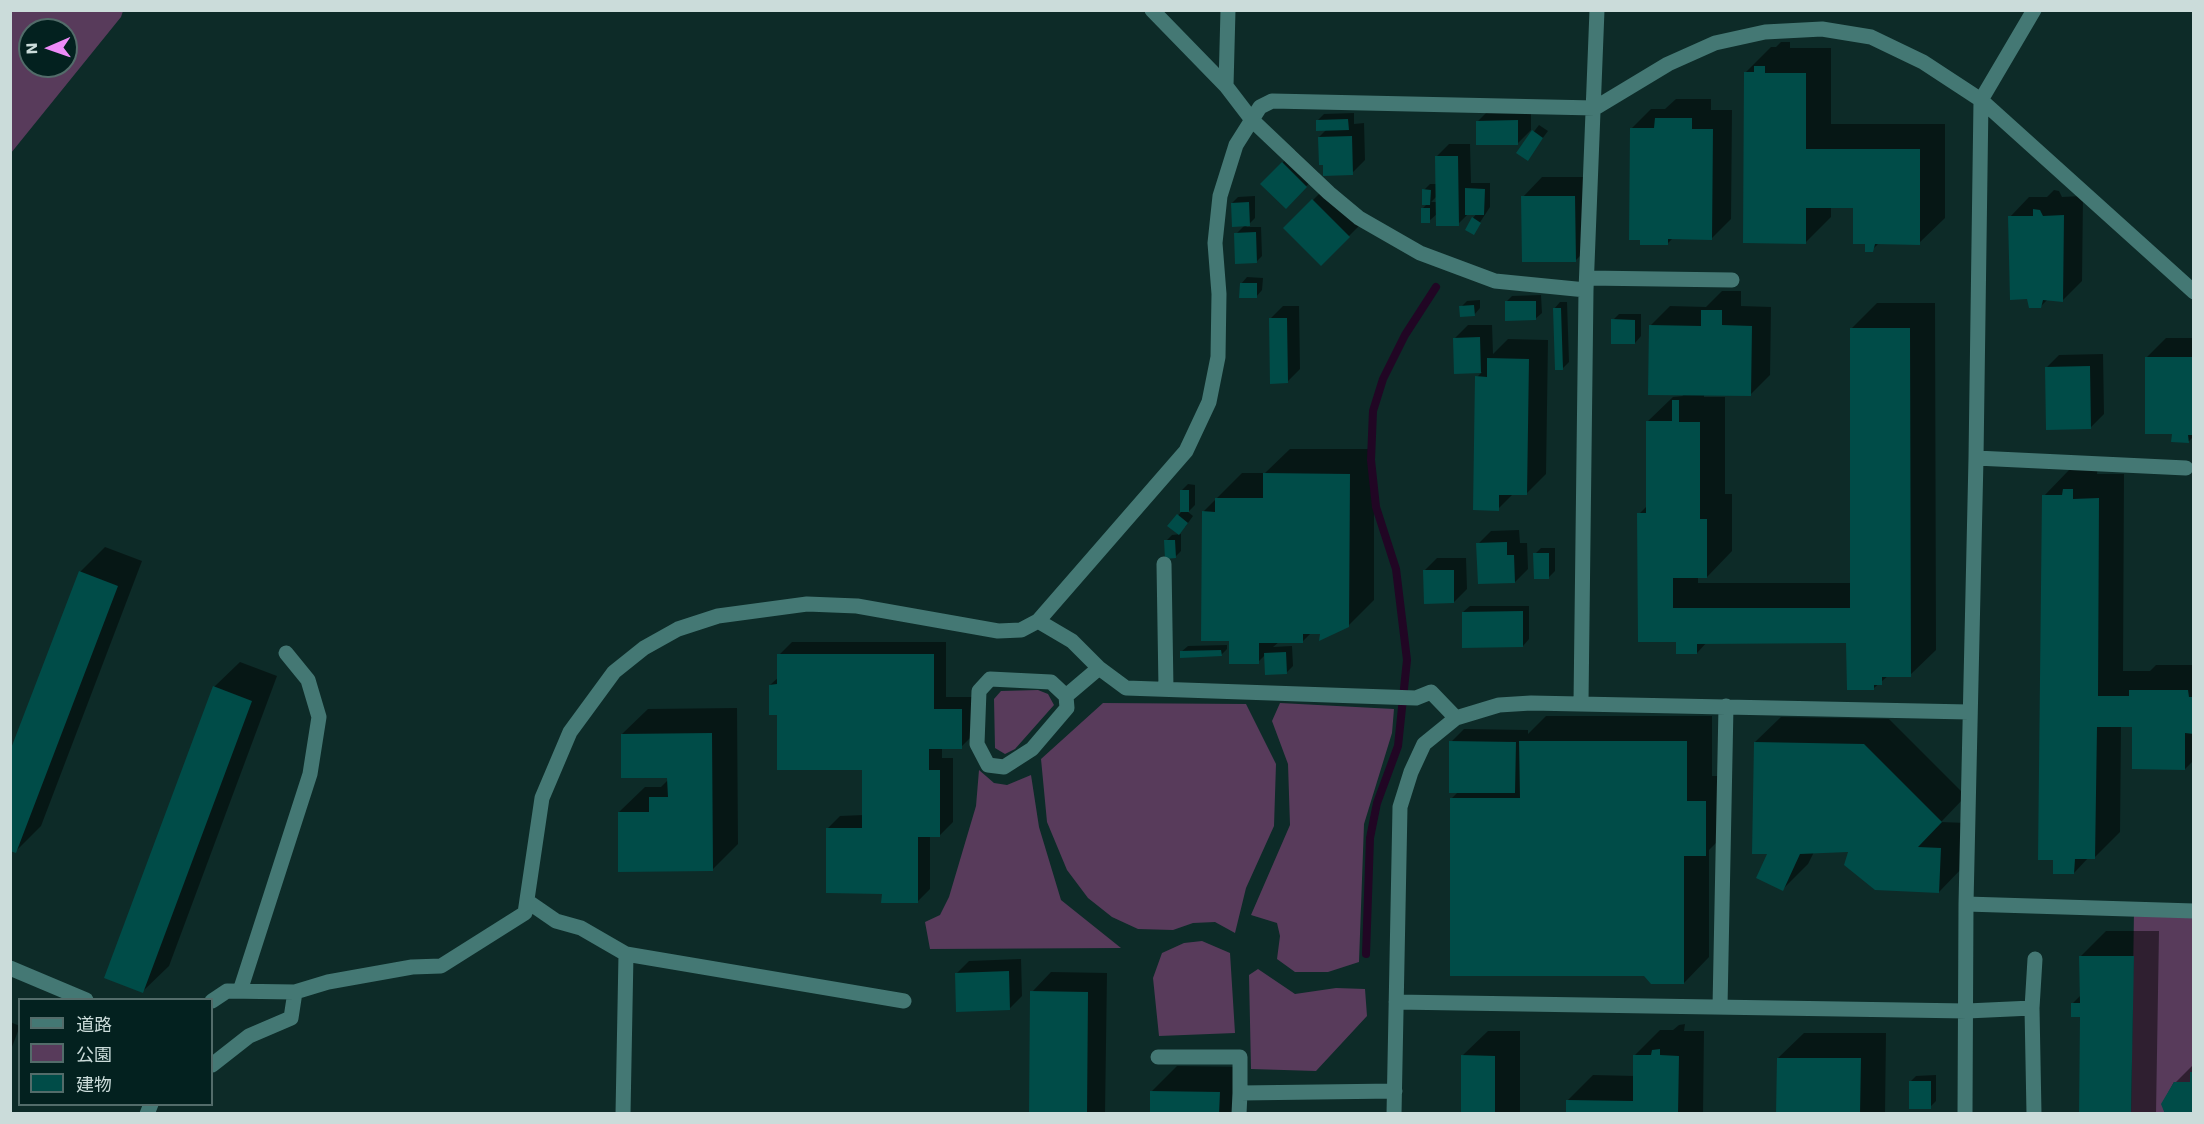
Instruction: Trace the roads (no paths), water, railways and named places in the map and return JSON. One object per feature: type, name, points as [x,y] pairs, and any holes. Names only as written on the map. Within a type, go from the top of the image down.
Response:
[{"type":"street","points":[[1152,10],[1226,86],[1252,120],[1329,193],[1359,218],[1420,253],[1495,281],[1587,284],[1732,280]]},
{"type":"street","points":[[1226,86],[1228,10]]},
{"type":"street","points":[[1581,703],[1587,284],[1597,10]]},
{"type":"street","points":[[1965,1113],[1969,712],[1976,458],[1981,100],[2034,10]]},
{"type":"street","points":[[213,1000],[227,991],[295,992],[328,982],[412,967],[441,966],[525,913],[542,798],[570,732],[614,672],[644,648],[678,629],[718,616],[807,604],[857,606],[999,631],[1021,630],[1038,621],[1186,451],[1209,402],[1218,357],[1219,294],[1215,243],[1220,196],[1236,145],[1260,107],[1272,101],[1595,108],[1668,64],[1715,43],[1765,32],[1822,28],[1871,37],[1923,62],[1981,100],[2193,292]]},
{"type":"street","points":[[1976,458],[2186,468]]},
{"type":"street","points":[[1164,564],[1166,689]]},
{"type":"street","points":[[1038,621],[1072,641],[1099,668],[1126,688],[1416,698],[1431,692],[1456,718]]},
{"type":"street","points":[[240,991],[310,774],[319,717],[308,680],[286,653]]},
{"type":"street","points":[[1066,696],[1099,668]]},
{"type":"street","points":[[990,679],[1051,682],[1066,696],[1067,708],[1032,749],[1004,767],[988,765],[977,744],[978,691],[990,679]]},
{"type":"street","points":[[1394,1113],[1400,807],[1424,744],[1456,718],[1499,705],[1581,703],[1969,712]]},
{"type":"street","points":[[1720,1007],[1726,706]]},
{"type":"street","points":[[527,901],[556,921],[581,928],[626,954],[904,1001]]},
{"type":"street","points":[[1966,904],[2193,911]]},
{"type":"street","points":[[623,1113],[626,954]]},
{"type":"street","points":[[2034,1113],[2032,1008],[2035,959]]},
{"type":"street","points":[[11,968],[84,998]]},
{"type":"street","points":[[213,1064],[249,1036],[291,1018],[295,992]]},
{"type":"street","points":[[1396,1002],[1967,1011],[2032,1008]]},
{"type":"street","points":[[1158,1056],[1240,1057],[1239,1113]]},
{"type":"street","points":[[1240,1093],[1395,1091]]},
{"type":"waterway","points":[[1366,954],[1370,838],[1377,803],[1398,746],[1407,660],[1396,569],[1376,507],[1371,460],[1373,411],[1383,379],[1405,335],[1436,287]]}]
